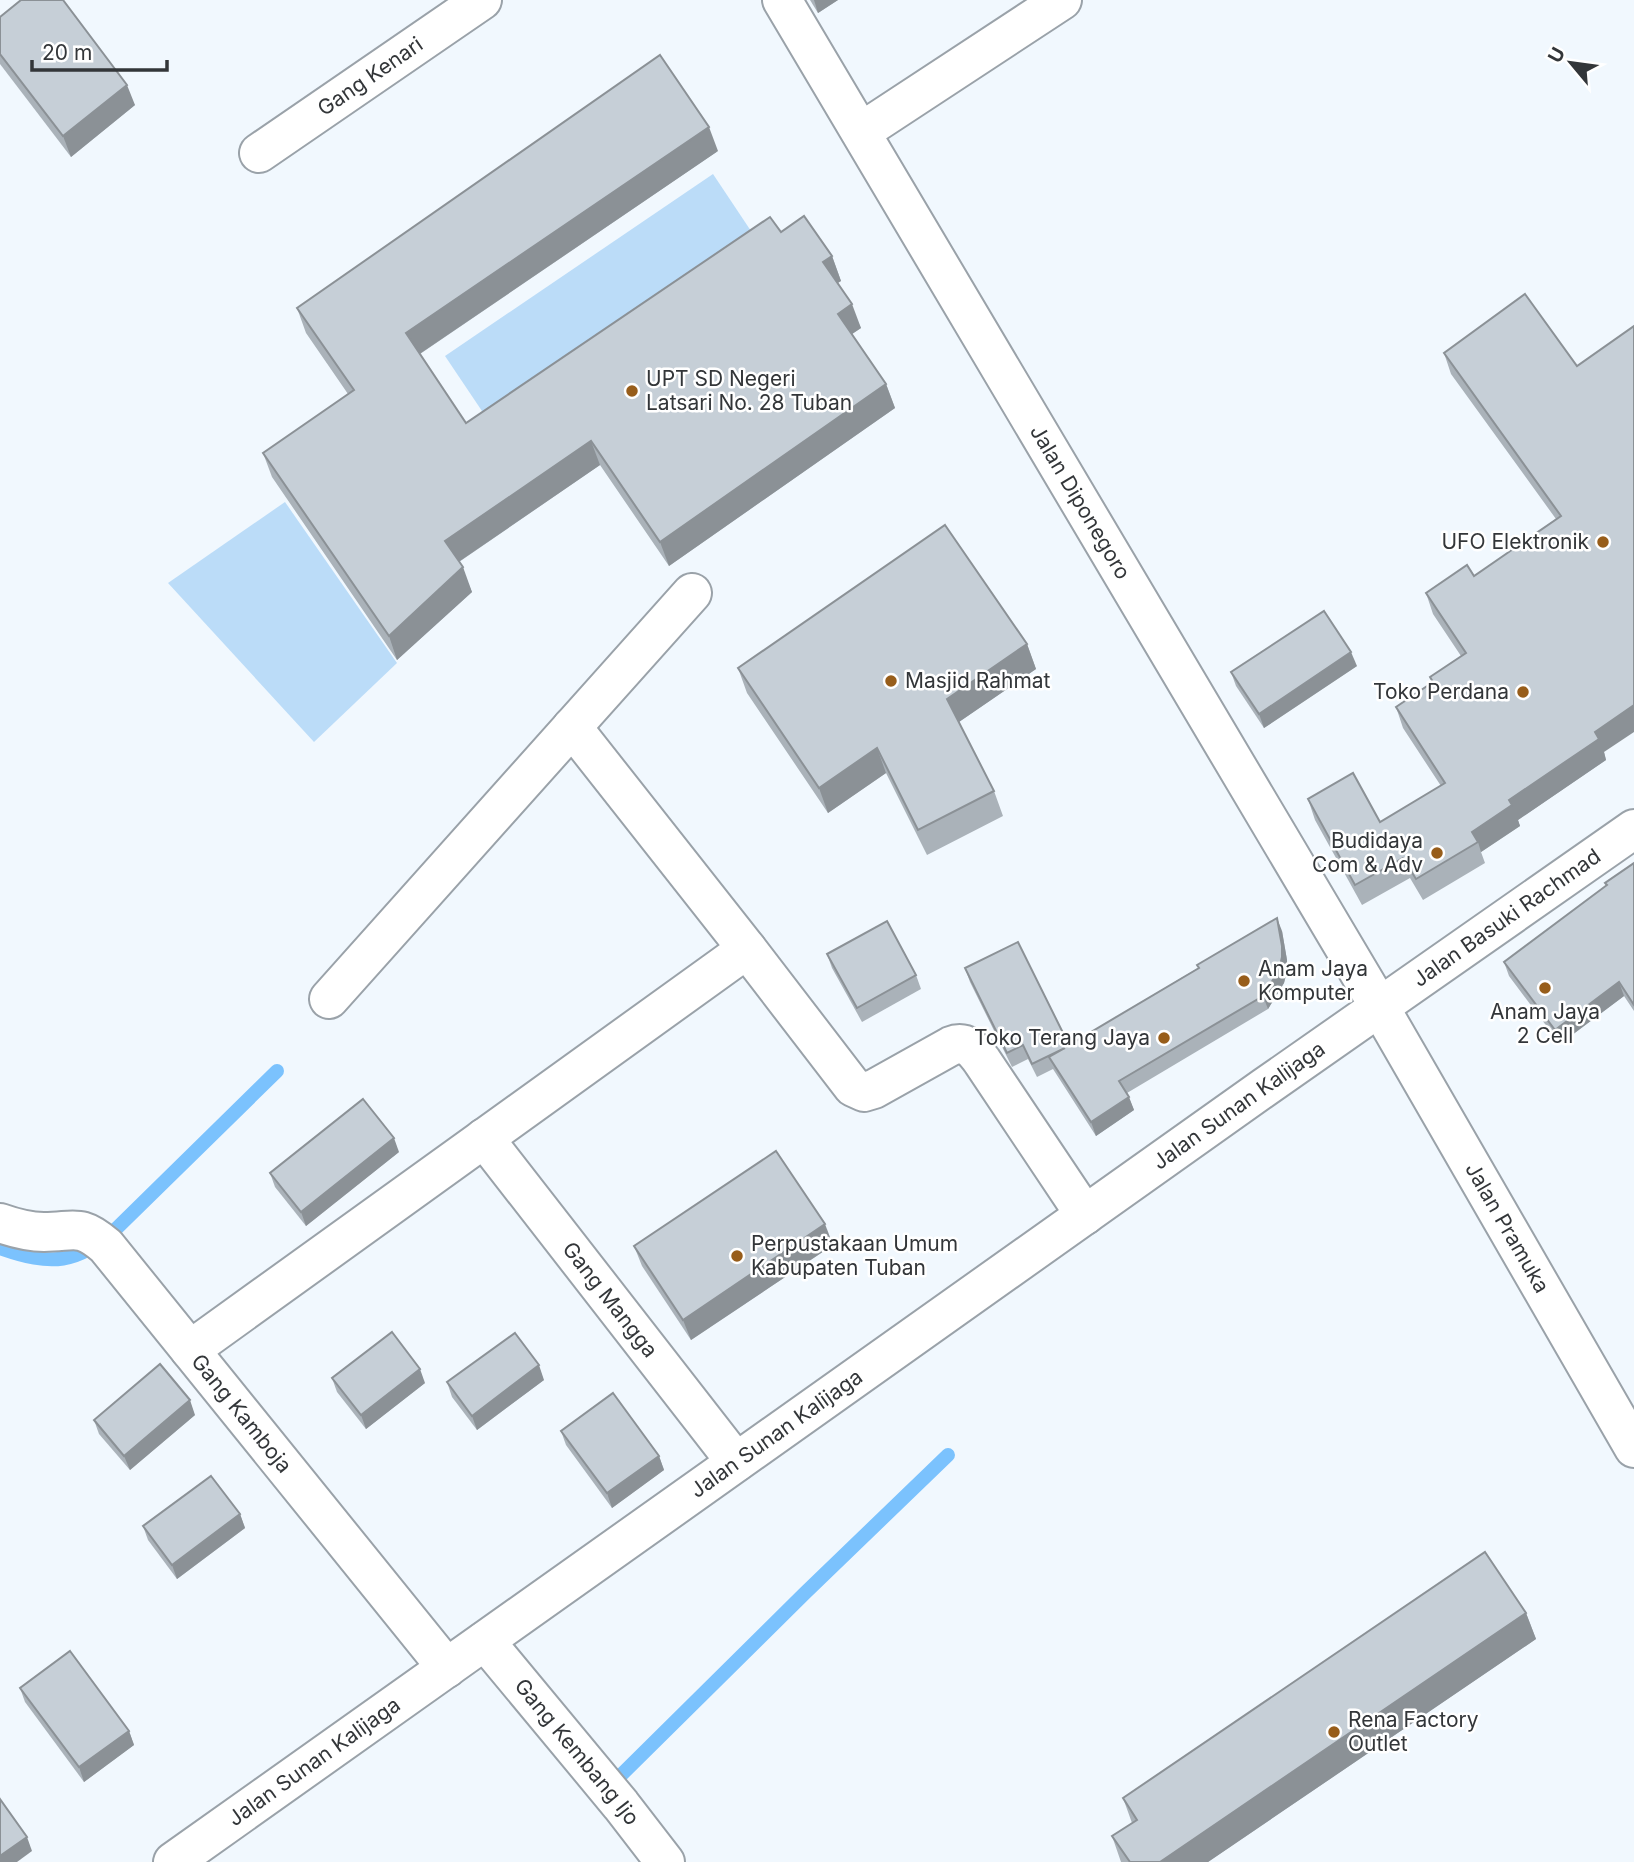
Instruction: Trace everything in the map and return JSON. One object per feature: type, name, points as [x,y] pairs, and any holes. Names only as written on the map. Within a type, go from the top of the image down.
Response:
[{"type":"street","name":"Gang Kenari","points":[[259,153],[482,0]]},
{"type":"street","name":"Jalan Diponegoro","points":[[782,0],[1380,1006]]},
{"type":"street","points":[[861,132],[1062,0]]},
{"type":"street","points":[[329,999],[692,593]]},
{"type":"street","points":[[572,727],[850,1084],[860,1091],[868,1091],[951,1046],[963,1044],[971,1048],[1085,1215]]},
{"type":"street","name":"Jalan Basuki Rachmad","points":[[1380,1006],[1634,829]]},
{"type":"street","points":[[190,1350],[747,949]]},
{"type":"street","name":"Jalan Sunan Kalijaga","points":[[173,1862],[1380,1006]]},
{"type":"street","name":"Jalan Pramuka","points":[[1380,1006],[1634,1448]]},
{"type":"street","name":"Gang Mangga","points":[[484,1138],[736,1462]]},
{"type":"street","name":"Gang Kamboja","points":[[0,1223],[23,1230],[46,1232],[76,1229],[102,1243],[447,1668]]},
{"type":"street","name":"Gang Kembang Ijo","points":[[485,1641],[665,1862]]},
{"type":"shaded area","points":[[713,174],[755,237],[488,420],[445,356]]},
{"type":"shaded area","points":[[285,502],[397,663],[314,742],[168,583]]},
{"type":"building","points":[[21,0],[63,0],[127,85],[63,136],[0,54],[0,17]]},
{"type":"building","points":[[660,55],[709,127],[406,333],[466,423],[770,217],[781,232],[804,216],[832,256],[823,262],[852,304],[838,314],[886,384],[660,542],[591,441],[445,541],[463,567],[389,636],[263,453],[354,390],[297,308]]},
{"type":"building","points":[[1525,294],[1577,366],[1634,326],[1634,705],[1595,732],[1599,739],[1509,800],[1512,805],[1472,832],[1478,842],[1416,879],[1403,858],[1355,885],[1308,799],[1353,773],[1380,822],[1445,783],[1396,707],[1433,682],[1430,677],[1466,653],[1426,593],[1467,565],[1474,576],[1561,516],[1444,353]]},
{"type":"building","name":"Masjid Rahmat","points":[[945,525],[1027,644],[947,699],[994,791],[918,830],[877,748],[819,788],[738,668]]},
{"type":"building","points":[[1324,611],[1351,652],[1259,714],[1231,672]]},
{"type":"building","points":[[1634,863],[1634,1005],[1619,982],[1555,1030],[1504,962]]},
{"type":"building","points":[[1277,918],[1282,957],[1279,970],[1263,996],[1119,1081],[1129,1097],[1091,1122],[1049,1057],[1065,1048],[1032,1064],[1023,1045],[1007,1053],[965,968],[1018,942],[1069,1045]]},
{"type":"building","points":[[887,921],[916,975],[857,1008],[827,954]]},
{"type":"building","points":[[363,1099],[394,1138],[301,1212],[270,1173]]},
{"type":"building","name":"Perpustakaan Umum Kabupaten Tuban","points":[[776,1151],[825,1224],[683,1320],[634,1246]]},
{"type":"building","points":[[392,1332],[420,1369],[361,1415],[332,1378]]},
{"type":"building","points":[[515,1333],[539,1365],[472,1416],[447,1382]]},
{"type":"building","points":[[160,1364],[190,1400],[124,1456],[94,1420]]},
{"type":"building","points":[[613,1393],[659,1456],[607,1493],[561,1431]]},
{"type":"building","points":[[211,1476],[240,1514],[172,1565],[143,1526]]},
{"type":"building","name":"Rena Factory Outlet","points":[[1485,1552],[1526,1613],[1160,1862],[1130,1862],[1112,1836],[1137,1820],[1123,1798]]},
{"type":"building","points":[[70,1651],[129,1731],[79,1767],[20,1688]]},
{"type":"building","points":[[0,1799],[27,1837],[0,1856]]},
{"type":"waterway","points":[[0,1248],[34,1258],[49,1259],[77,1255],[90,1249],[118,1227],[277,1071]]},
{"type":"waterway","points":[[609,1787],[948,1455]]},
{"type":"place","name":"UPT SD Negeri Latsari No. 28 Tuban","points":[[632,391]]},
{"type":"place","name":"UFO Elektronik","points":[[1603,542]]},
{"type":"place","name":"Masjid Rahmat","points":[[891,681]]},
{"type":"place","name":"Toko Perdana","points":[[1523,692]]},
{"type":"place","name":"Budidaya Com & Adv","points":[[1437,853]]},
{"type":"place","name":"Anam Jaya Komputer","points":[[1244,981]]},
{"type":"place","name":"Anam Jaya 2 Cell","points":[[1545,988]]},
{"type":"place","name":"Toko Terang Jaya","points":[[1164,1038]]},
{"type":"place","name":"Perpustakaan Umum Kabupaten Tuban","points":[[737,1256]]},
{"type":"place","name":"Rena Factory Outlet","points":[[1334,1732]]}]
